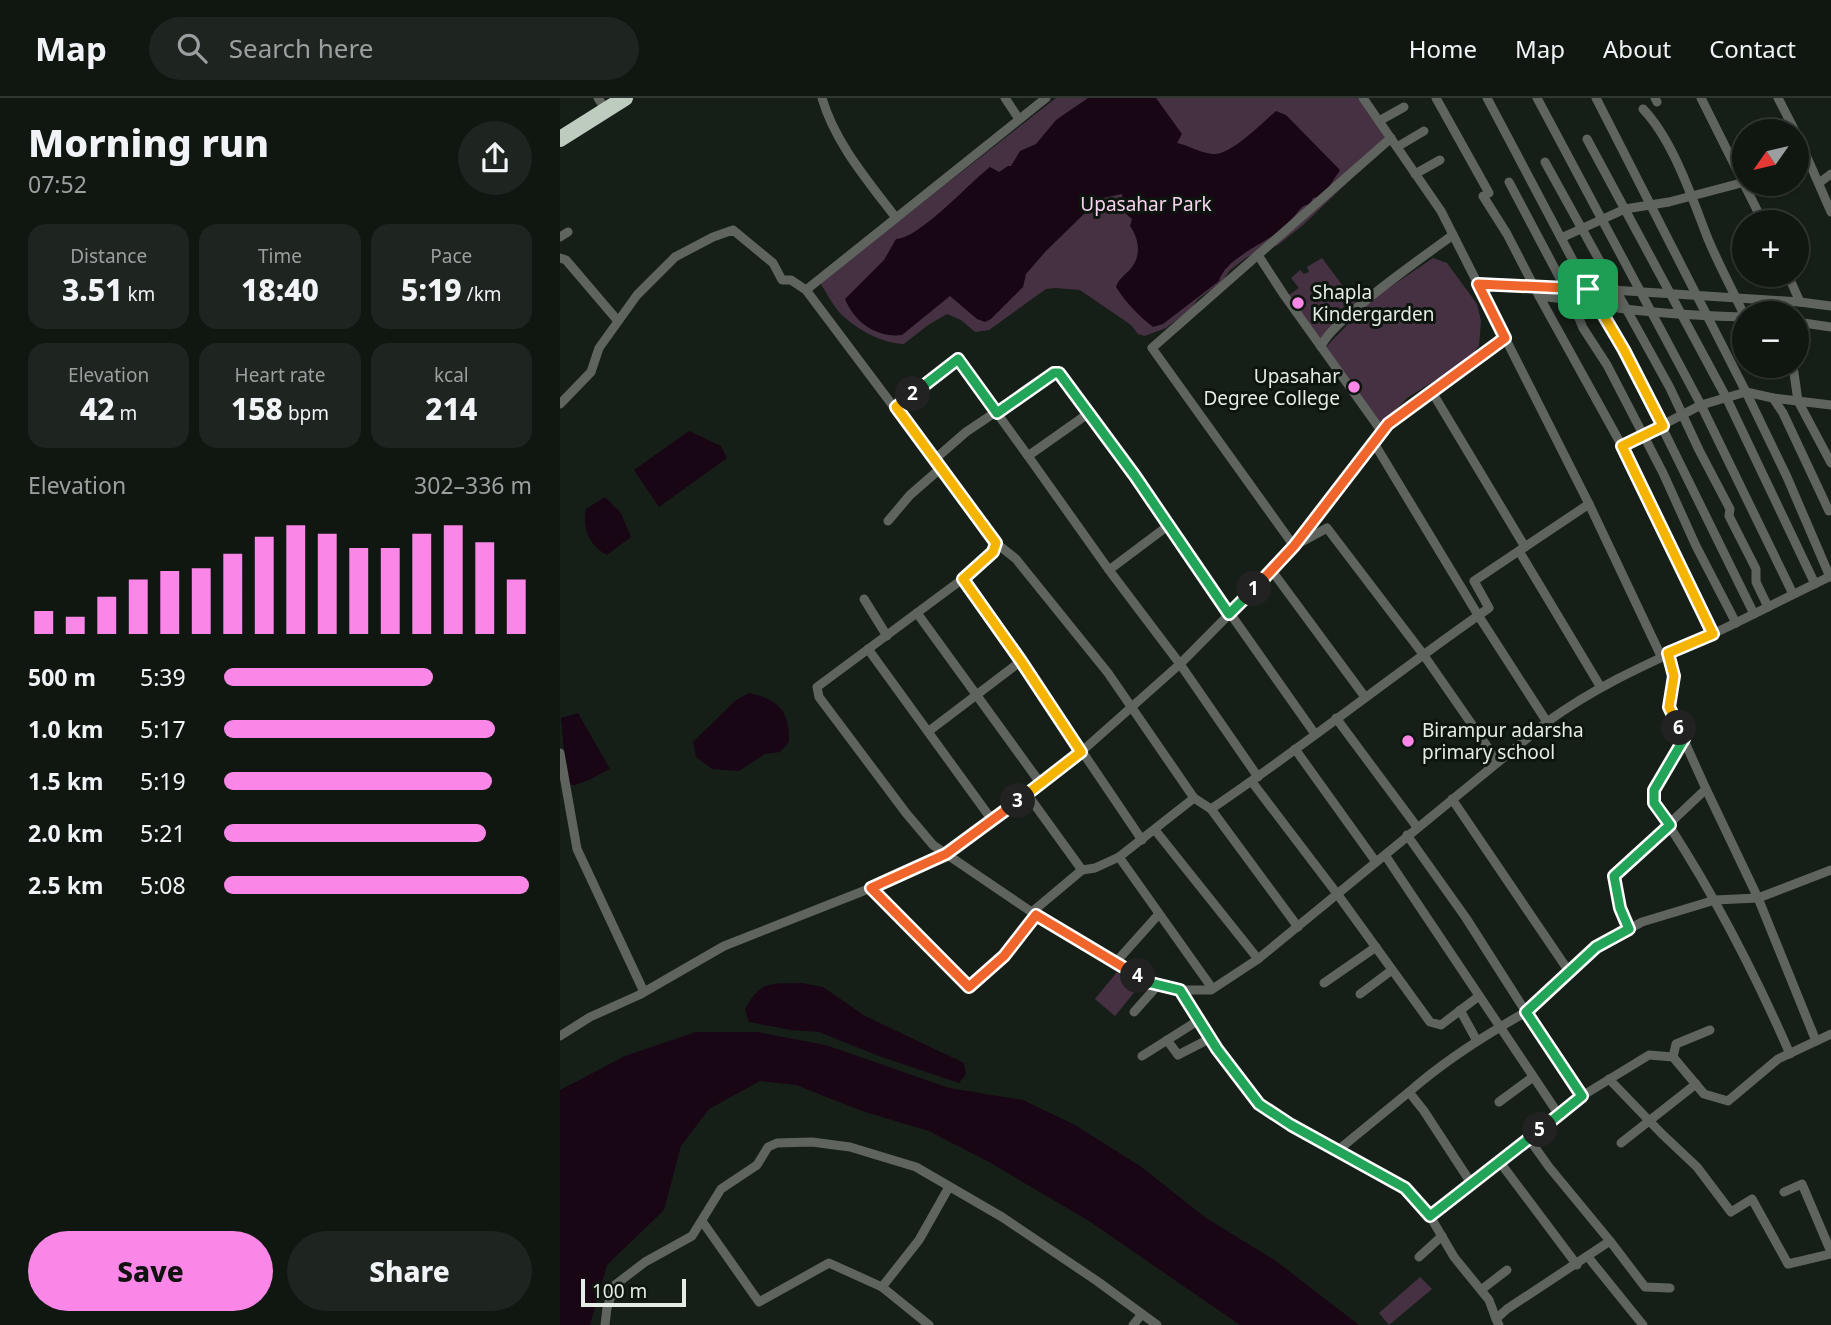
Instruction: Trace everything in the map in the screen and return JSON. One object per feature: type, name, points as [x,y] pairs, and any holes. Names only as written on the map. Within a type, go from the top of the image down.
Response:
[{"type":"highway","points":[[560,139],[602,104],[625,98]]},
{"type":"street","points":[[822,98],[828,118],[863,175],[896,218]]},
{"type":"street","points":[[1005,98],[1019,119]]},
{"type":"street","points":[[806,290],[1046,98]]},
{"type":"street","points":[[1363,98],[1441,212],[1664,655],[1674,676],[1669,707],[1758,898],[1816,1041]]},
{"type":"street","points":[[1436,98],[1539,296],[1622,446],[1713,634]]},
{"type":"street","points":[[1487,98],[1596,304],[1624,350],[1754,614]]},
{"type":"street","points":[[1537,98],[1701,405],[1793,594]]},
{"type":"street","points":[[996,543],[993,552],[963,579],[817,687],[819,697],[933,845],[1034,913],[1115,962],[1151,983],[1180,990],[1212,988],[1258,959],[1547,722],[1601,686],[1830,576],[1746,391],[1596,98]]},
{"type":"street","points":[[1701,98],[1732,159]]},
{"type":"street","points":[[1777,98],[1788,119]]},
{"type":"street","points":[[1380,121],[1404,107]]},
{"type":"street","points":[[1643,109],[1656,122],[1693,196],[1720,268],[1738,301]]},
{"type":"street","points":[[1294,546],[1152,348],[1258,255],[1394,142],[1424,131]]},
{"type":"street","points":[[1587,139],[1726,397],[1815,584]]},
{"type":"street","points":[[1415,174],[1440,160]]},
{"type":"street","points":[[1545,162],[1670,388],[1730,509],[1730,516],[1756,569],[1756,582],[1768,607]]},
{"type":"street","points":[[1810,169],[1831,212]]},
{"type":"street","points":[[1819,183],[1831,174]]},
{"type":"street","points":[[1509,182],[1565,287],[1583,328],[1608,365],[1642,437],[1663,473],[1696,547],[1736,622]]},
{"type":"street","points":[[1561,238],[1625,209],[1732,186]]},
{"type":"street","points":[[560,404],[591,372],[599,348],[637,295],[676,257],[713,237],[733,230],[773,262],[782,280],[790,280],[806,290],[996,543],[1016,559],[1108,673],[1194,798],[1211,809],[1298,927]]},
{"type":"street","points":[[1321,347],[1324,340],[1350,315],[1453,235]]},
{"type":"street","points":[[1258,255],[1382,432]]},
{"type":"street","points":[[560,258],[566,260],[618,321]]},
{"type":"street","points":[[1478,284],[1534,285],[1784,301]]},
{"type":"street","points":[[1539,296],[1626,309],[1732,317]]},
{"type":"street","points":[[1809,303],[1831,306]]},
{"type":"street","points":[[1809,324],[1831,327]]},
{"type":"street","points":[[560,1036],[590,1017],[644,992],[724,946],[871,888],[946,854],[1041,784],[1180,664],[1272,571],[1388,424],[1505,338]]},
{"type":"street","points":[[896,407],[958,359],[1180,664],[1255,779],[1430,1022],[1441,1025],[1479,996]]},
{"type":"street","points":[[935,459],[966,432],[1056,373],[1089,413],[1315,734]]},
{"type":"street","points":[[1795,378],[1798,401],[1831,463]]},
{"type":"street","points":[[1432,391],[1601,686]]},
{"type":"street","points":[[1622,446],[1701,405],[1746,391],[1773,398],[1831,405]]},
{"type":"street","points":[[1773,398],[1783,413],[1829,511]]},
{"type":"street","points":[[1028,456],[1089,413]]},
{"type":"street","points":[[1374,443],[1478,615],[1547,722]]},
{"type":"street","points":[[888,521],[910,495],[941,468]]},
{"type":"street","points":[[1211,809],[1489,608],[1475,581],[1589,504]]},
{"type":"street","points":[[1109,570],[1169,525]]},
{"type":"street","points":[[1294,546],[1327,528],[1423,654],[1498,762]]},
{"type":"street","points":[[1272,571],[1365,697]]},
{"type":"street","points":[[963,579],[1142,841]]},
{"type":"street","points":[[864,599],[887,636]]},
{"type":"street","points":[[917,613],[1041,784]]},
{"type":"street","points":[[868,649],[992,820]]},
{"type":"street","points":[[929,731],[1021,661]]},
{"type":"street","points":[[1336,718],[1417,827]]},
{"type":"street","points":[[1684,739],[1654,790],[1654,803],[1715,900],[1762,989],[1790,1054]]},
{"type":"street","points":[[1295,749],[1376,862]]},
{"type":"street","points":[[560,753],[577,849],[644,992]]},
{"type":"street","points":[[1629,929],[1620,908],[1614,876],[1706,789]]},
{"type":"street","points":[[1027,794],[1082,870]]},
{"type":"street","points":[[871,888],[969,987],[1004,956],[1034,913],[1082,870],[1095,868],[1119,857],[1194,798]]},
{"type":"street","points":[[1451,799],[1570,973]]},
{"type":"street","points":[[1155,830],[1258,959]]},
{"type":"street","points":[[1407,835],[1466,918],[1582,1096]]},
{"type":"street","points":[[1385,855],[1559,1115]]},
{"type":"street","points":[[1119,857],[1212,988]]},
{"type":"street","points":[[1337,1150],[1478,1041],[1526,1012],[1596,947],[1642,922],[1715,900],[1758,898],[1831,870]]},
{"type":"street","points":[[1115,962],[1158,915]]},
{"type":"street","points":[[1324,983],[1376,947]]},
{"type":"street","points":[[1360,993],[1392,970]]},
{"type":"street","points":[[1134,1012],[1158,985]]},
{"type":"street","points":[[1180,990],[1259,1104],[1291,1125],[1405,1188],[1430,1216],[1454,1257],[1489,1300],[1498,1322]]},
{"type":"street","points":[[1460,1010],[1478,1041]]},
{"type":"street","points":[[1142,1056],[1199,1020]]},
{"type":"street","points":[[1673,1057],[1675,1044],[1710,1030]]},
{"type":"street","points":[[1430,1216],[1582,1096],[1648,1055],[1673,1057],[1704,1094],[1728,1101],[1778,1059],[1831,1034]]},
{"type":"street","points":[[1167,1040],[1176,1060],[1211,1038]]},
{"type":"street","points":[[1499,1102],[1533,1077]]},
{"type":"street","points":[[1609,1079],[1698,1167],[1731,1212],[1752,1199],[1788,1264],[1831,1253],[1802,1184],[1784,1192]]},
{"type":"street","points":[[1621,1143],[1696,1084]]},
{"type":"street","points":[[1409,1092],[1471,1183]]},
{"type":"street","points":[[1529,1139],[1645,1287],[1670,1288]]},
{"type":"street","points":[[605,1325],[615,1284],[645,1262],[692,1236],[721,1189],[757,1165],[768,1147],[777,1143],[812,1142],[850,1147],[916,1167],[1002,1217],[1157,1325]]},
{"type":"street","points":[[1499,1161],[1577,1265]]},
{"type":"street","points":[[882,1287],[919,1240],[949,1187]]},
{"type":"street","points":[[702,1221],[759,1302],[829,1263],[882,1287],[929,1325]]},
{"type":"street","points":[[1419,1256],[1442,1237]]},
{"type":"street","points":[[1498,1322],[1507,1309],[1610,1241]]},
{"type":"street","points":[[1588,1257],[1643,1325]]},
{"type":"street","points":[[1481,1290],[1507,1270]]},
{"type":"street","points":[[1133,1325],[1142,1314]]},
{"type":"green space","name":"Upasahar Park","points":[[1056,98],[1358,98],[1389,143],[1303,225],[1278,245],[1247,257],[1230,270],[1222,282],[1198,299],[1191,309],[1166,328],[1145,336],[1138,334],[1131,325],[1080,290],[1055,288],[1046,289],[989,330],[975,332],[961,320],[947,314],[904,344],[888,342],[872,335],[843,316],[820,283]]},
{"type":"green space","points":[[1322,258],[1357,305],[1320,340],[1286,297],[1299,288],[1291,278],[1300,270],[1304,274],[1309,272],[1307,267]]},
{"type":"green space","points":[[1433,258],[1447,263],[1477,304],[1481,321],[1479,346],[1466,361],[1407,398],[1382,425],[1325,348],[1371,300]]},
{"type":"green space","points":[[1117,972],[1137,989],[1115,1016],[1095,999]]},
{"type":"green space","points":[[1420,1277],[1432,1289],[1389,1325],[1379,1313]]},
{"type":"shaded area","name":"Upasahar Park","points":[[1088,98],[1156,98],[1182,134],[1177,143],[1213,154],[1237,144],[1276,111],[1286,115],[1340,170],[1323,196],[1313,198],[1282,229],[1236,259],[1219,281],[1163,324],[1153,327],[1116,287],[1134,264],[1138,250],[1137,240],[1130,226],[1132,219],[1125,213],[1122,194],[1098,199],[1097,208],[1089,209],[1046,251],[1026,274],[1023,287],[985,322],[977,319],[950,296],[902,335],[884,334],[861,322],[845,299],[884,260],[896,239],[918,230],[990,167],[999,172],[1011,166],[1020,151],[1036,144],[1056,120]]},
{"type":"shaded area","points":[[689,431],[721,446],[727,458],[659,507],[634,470]]},
{"type":"shaded area","points":[[605,497],[621,513],[631,537],[607,555],[591,542],[585,523],[586,509]]},
{"type":"shaded area","points":[[749,693],[768,699],[780,708],[787,722],[789,742],[780,752],[765,754],[739,771],[712,769],[696,757],[693,742],[736,700]]},
{"type":"shaded area","points":[[578,713],[610,769],[575,785],[567,784],[561,718]]},
{"type":"shaded area","points":[[802,983],[823,987],[865,1016],[964,1063],[966,1074],[959,1083],[819,1032],[749,1022],[745,1010],[762,988],[775,984]]},
{"type":"shaded area","points":[[696,1032],[757,1032],[826,1045],[949,1088],[1023,1100],[1075,1125],[1140,1166],[1206,1218],[1276,1261],[1359,1325],[1240,1325],[1089,1221],[989,1162],[929,1131],[862,1111],[796,1085],[760,1081],[709,1109],[681,1146],[664,1210],[607,1265],[590,1325],[560,1325],[560,1090],[625,1056]]},
{"type":"place","name":"Shapla Kindergarden","points":[[1298,303]]},
{"type":"place","name":"Upasahar Degree College","points":[[1354,387]]},
{"type":"place","name":"Birampur adarsha primary school","points":[[1408,741]]},
{"type":"route","points":[[1478,284],[1588,289],[1624,350],[1663,426],[1622,446],[1713,634],[1668,653],[1674,676],[1669,707],[1684,739],[1654,790],[1654,803],[1670,825],[1614,876],[1620,908],[1629,929],[1596,947],[1526,1012],[1582,1096],[1430,1216],[1405,1188],[1291,1125],[1259,1104],[1217,1049],[1180,990],[1151,983],[1036,915],[1004,956],[969,987],[871,888],[946,854],[1081,752],[963,579],[993,552],[996,543],[896,407],[958,359],[997,413],[1054,373],[1059,373],[1135,476],[1229,614],[1294,546],[1388,424],[1505,338],[1478,284]]}]
